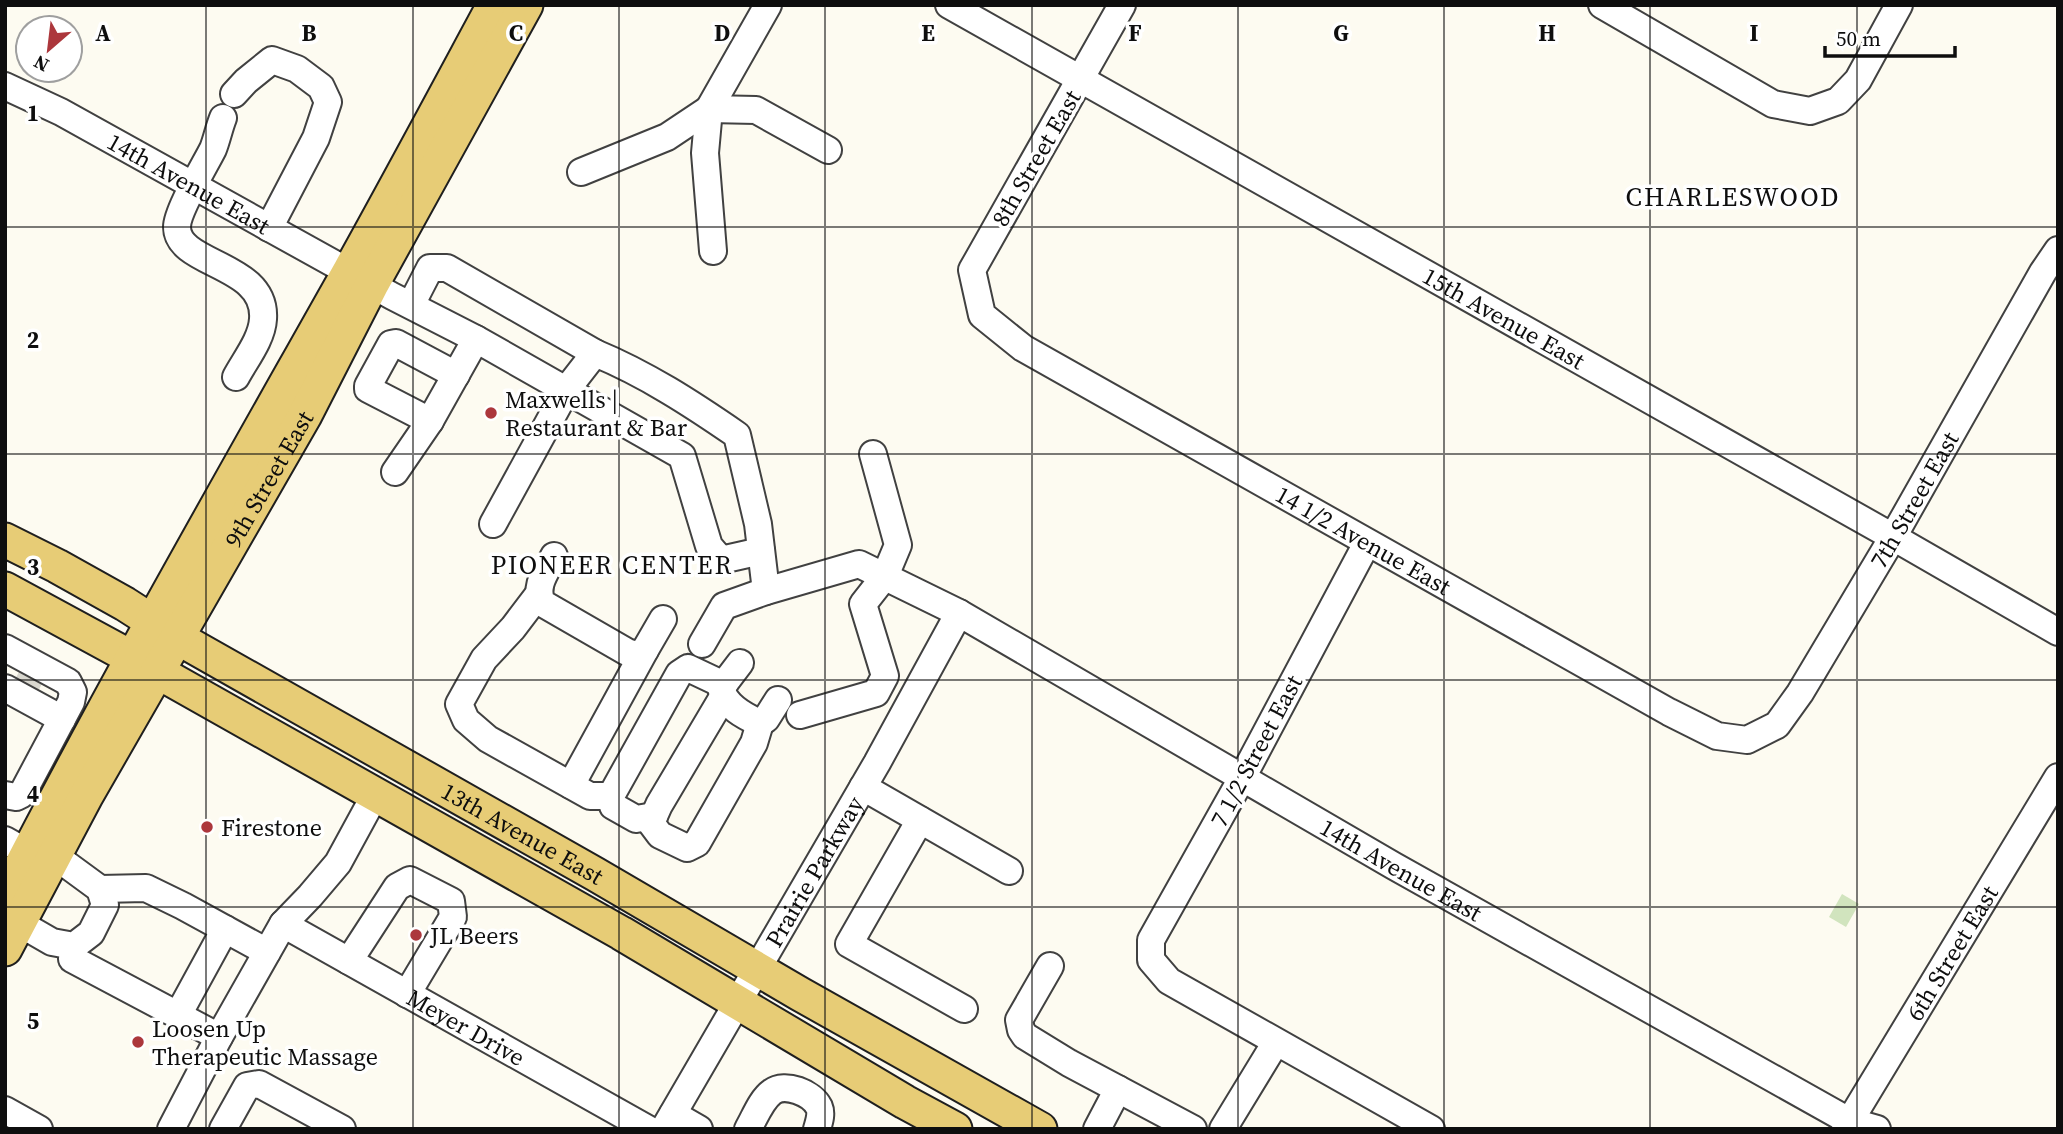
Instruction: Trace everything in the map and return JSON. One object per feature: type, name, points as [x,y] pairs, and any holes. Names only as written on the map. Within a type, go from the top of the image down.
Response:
[{"type":"main road","name":"9th Street East","points":[[10,923],[29,850],[86,796],[145,665],[305,415],[361,277],[494,5]]},
{"type":"main road","name":"9th Street East","points":[[361,277],[526,5]]},
{"type":"main road","name":"13th Avenue East","points":[[5,540],[125,604],[165,631],[1040,1129]]},
{"type":"main road","name":"13th Avenue East","points":[[5,589],[621,933],[955,1129]]},
{"type":"street","points":[[713,251],[705,153],[709,109],[768,5]]},
{"type":"street","name":"15th Avenue East","points":[[949,5],[2058,632]]},
{"type":"street","name":"8th Street East","points":[[982,315],[972,270],[1122,5]]},
{"type":"street","points":[[1602,5],[1773,104],[1810,111],[1838,100],[1858,80],[1899,5]]},
{"type":"street","points":[[236,377],[261,329],[263,308],[260,296],[247,281],[188,247],[178,235],[178,221],[214,147],[228,106],[246,81],[272,60],[298,69],[321,87],[328,102],[316,138],[268,228]]},
{"type":"street","name":"14th Avenue East","points":[[5,86],[61,112],[193,187],[476,339],[682,456],[709,546],[721,560],[761,551]]},
{"type":"street","points":[[581,172],[667,136],[709,109],[756,110],[828,150]]},
{"type":"street","name":"7th Street East","points":[[1755,736],[1777,725],[1800,693],[2058,250]]},
{"type":"street","points":[[411,305],[430,268],[447,268],[595,353],[621,364],[693,404],[737,435],[758,524],[766,591]]},
{"type":"street","name":"14 1/2 Avenue East","points":[[982,315],[1023,348],[1669,712],[1717,736],[1747,740],[1755,736]]},
{"type":"street","points":[[395,472],[430,421],[476,339]]},
{"type":"street","points":[[430,421],[368,389],[391,344],[396,343],[456,375]]},
{"type":"street","points":[[493,524],[567,390],[595,353]]},
{"type":"street","points":[[800,715],[876,693],[885,676],[863,604],[884,576],[898,545],[873,454]]},
{"type":"street","name":"7 1/2 Street East","points":[[1276,1042],[1169,981],[1151,960],[1151,940],[1242,778],[1367,543]]},
{"type":"street","points":[[554,556],[539,585],[538,595],[513,628],[484,659],[459,704],[466,720],[488,739],[590,796],[611,796]]},
{"type":"street","name":"14th Avenue East","points":[[702,644],[723,606],[859,564],[959,614],[1847,1125],[1877,1129]]},
{"type":"street","points":[[538,595],[542,603],[627,652],[636,655],[645,650]]},
{"type":"street","name":"Prairie Parkway","points":[[668,1121],[863,787],[959,614]]},
{"type":"street","points":[[570,785],[663,619]]},
{"type":"street","points":[[740,663],[654,816],[651,823],[660,835],[687,848],[697,844],[754,743],[760,723],[766,719],[778,700]]},
{"type":"street","points":[[654,816],[636,819],[613,806],[611,796],[679,674],[688,668],[723,691],[745,717],[760,723]]},
{"type":"street","points":[[19,672],[62,719]]},
{"type":"street","points":[[5,795],[16,797],[22,794],[71,702],[73,692],[68,682],[19,672]]},
{"type":"street","name":"6th Street East","points":[[1847,1125],[2058,777]]},
{"type":"street","points":[[863,787],[1009,871]]},
{"type":"street","points":[[171,1129],[283,924],[338,863],[375,795]]},
{"type":"street","points":[[920,820],[849,944],[964,1009]]},
{"type":"street","points":[[29,850],[100,889],[146,888],[267,952]]},
{"type":"street","points":[[349,961],[397,887],[403,883],[410,880],[451,901],[453,917],[407,993]]},
{"type":"street","points":[[100,889],[105,905],[90,933],[74,946],[72,959],[219,1037]]},
{"type":"street","points":[[10,923],[52,942],[74,946]]},
{"type":"street","name":"Meyer Drive","points":[[283,924],[648,1129]]},
{"type":"street","points":[[178,1015],[225,929]]},
{"type":"street","points":[[1050,966],[1019,1020],[1021,1030],[1034,1042],[1193,1129]]},
{"type":"street","points":[[1223,1129],[1276,1042],[1431,1129]]},
{"type":"street","points":[[223,1129],[247,1086],[259,1084],[341,1129]]},
{"type":"street","points":[[748,1129],[766,1098],[781,1087],[810,1098],[818,1106],[820,1113],[817,1129]]},
{"type":"street","points":[[1097,1129],[1118,1089]]},
{"type":"street","points":[[668,1121],[699,1129]]},
{"type":"green space","points":[[1842,894],[1859,904],[1846,927],[1829,917]]},
{"type":"tunnel","points":[[24,690],[32,675]]},
{"type":"place","name":"Maxwells | Restaurant & Bar","points":[[491,413]]},
{"type":"place","name":"Firestone","points":[[207,827]]},
{"type":"place","name":"JL Beers","points":[[416,935]]},
{"type":"place","name":"Loosen Up Therapeutic Massage","points":[[138,1042]]},
{"type":"district","name":"CHARLESWOOD","points":[[1733,197]]},
{"type":"district","name":"PIONEER CENTER","points":[[612,565]]}]
